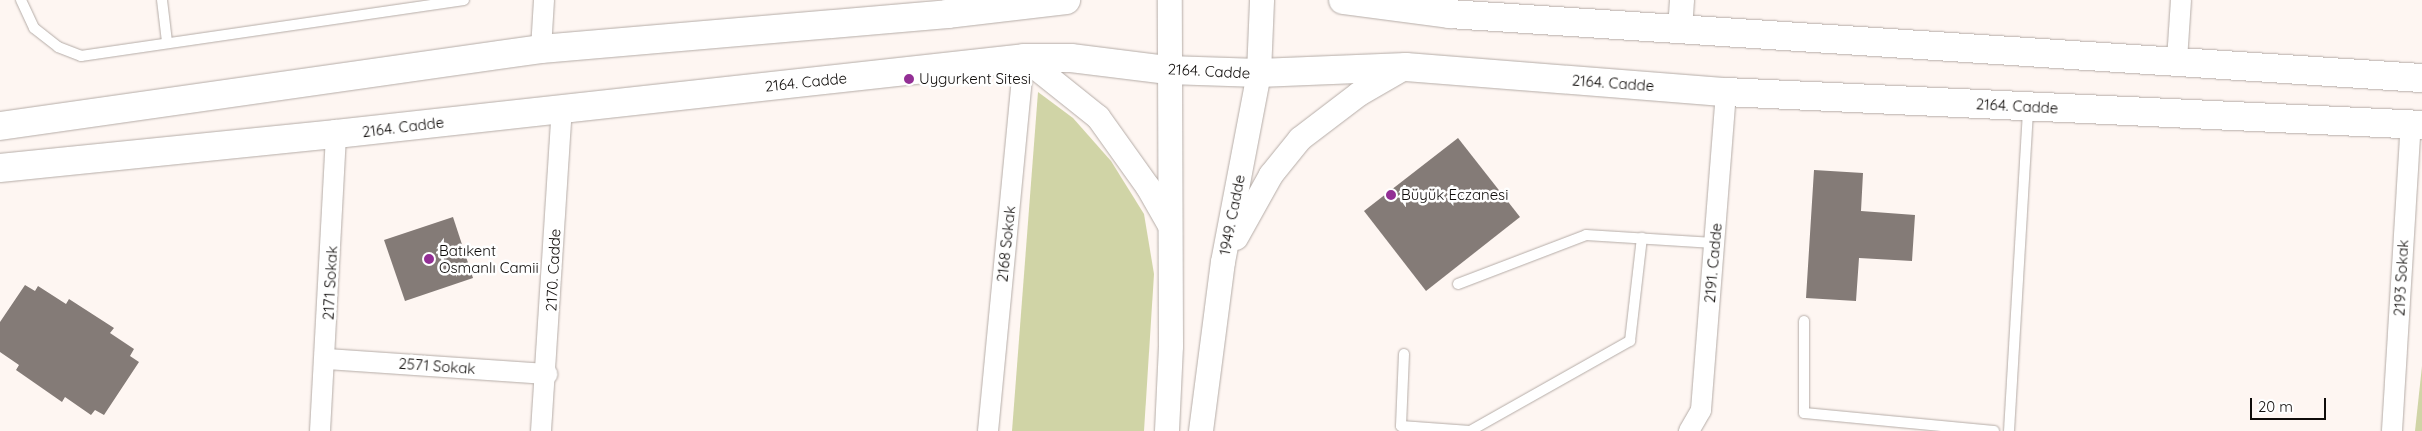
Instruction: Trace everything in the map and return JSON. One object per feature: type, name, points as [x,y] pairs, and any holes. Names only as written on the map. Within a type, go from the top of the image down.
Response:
[{"type":"main road","points":[[0,126],[541,49],[1012,3],[1066,0]]},
{"type":"main road","points":[[1342,0],[1680,29],[2177,60],[2422,78]]},
{"type":"main road","name":"2164. Cadde","points":[[0,168],[336,134],[1024,58],[1120,62],[1168,70],[1259,74],[1406,68],[1726,92],[2416,125]]},
{"type":"street","points":[[541,49],[544,0]]},
{"type":"street","points":[[1167,431],[1170,227],[1168,70],[1170,0]]},
{"type":"street","name":"1949. Cadde","points":[[1201,431],[1223,262],[1259,74],[1262,0]]},
{"type":"street","points":[[1680,29],[1682,0]]},
{"type":"street","points":[[2177,60],[2181,0]]},
{"type":"street","points":[[1024,58],[1098,117],[1148,187],[1170,227]]},
{"type":"street","name":"2168 Sokak","points":[[988,431],[1024,58]]},
{"type":"street","points":[[1223,262],[1254,202],[1300,139],[1360,94],[1406,68]]},
{"type":"street","name":"2191. Cadde","points":[[1689,431],[1701,410],[1726,92]]},
{"type":"street","name":"2170. Cadde","points":[[541,431],[547,374],[562,109]]},
{"type":"street","name":"2193 Sokak","points":[[2392,431],[2416,125]]},
{"type":"street","name":"2171 Sokak","points":[[320,431],[326,359],[336,134]]},
{"type":"street","name":"2571 Sokak","points":[[326,359],[547,374]]},
{"type":"lane","points":[[21,0],[34,28],[58,47],[81,56],[464,0]]},
{"type":"lane","points":[[162,0],[167,42]]},
{"type":"lane","points":[[2009,431],[2028,106]]},
{"type":"lane","points":[[1458,284],[1586,235],[1714,243]]},
{"type":"lane","points":[[1404,354],[1401,426],[1470,431],[1630,341],[1642,238]]},
{"type":"lane","points":[[1804,321],[1804,412],[1994,431]]},
{"type":"green space","points":[[1038,92],[1073,118],[1111,161],[1144,214],[1154,274],[1144,431],[1012,431]]},
{"type":"green space","points":[[2422,366],[2422,431],[2415,431]]},
{"type":"building","points":[[1458,138],[1520,217],[1426,291],[1364,211]]},
{"type":"building","points":[[1814,170],[1863,173],[1861,211],[1915,215],[1912,261],[1859,258],[1856,301],[1806,298]]},
{"type":"building","name":"Batıkent Osmanlı Camii","points":[[453,217],[473,278],[405,301],[384,240]]},
{"type":"building","points":[[25,285],[35,291],[38,286],[66,304],[69,299],[114,328],[110,333],[134,349],[130,356],[139,362],[104,415],[95,410],[91,415],[65,397],[62,402],[16,370],[19,365],[0,352],[0,322]]},
{"type":"place","name":"Uygurkent Sitesi","points":[[909,79]]},
{"type":"place","name":"Büyük Eczanesi","points":[[1391,195]]},
{"type":"place","name":"Batıkent Osmanlı Camii","points":[[429,259]]}]
